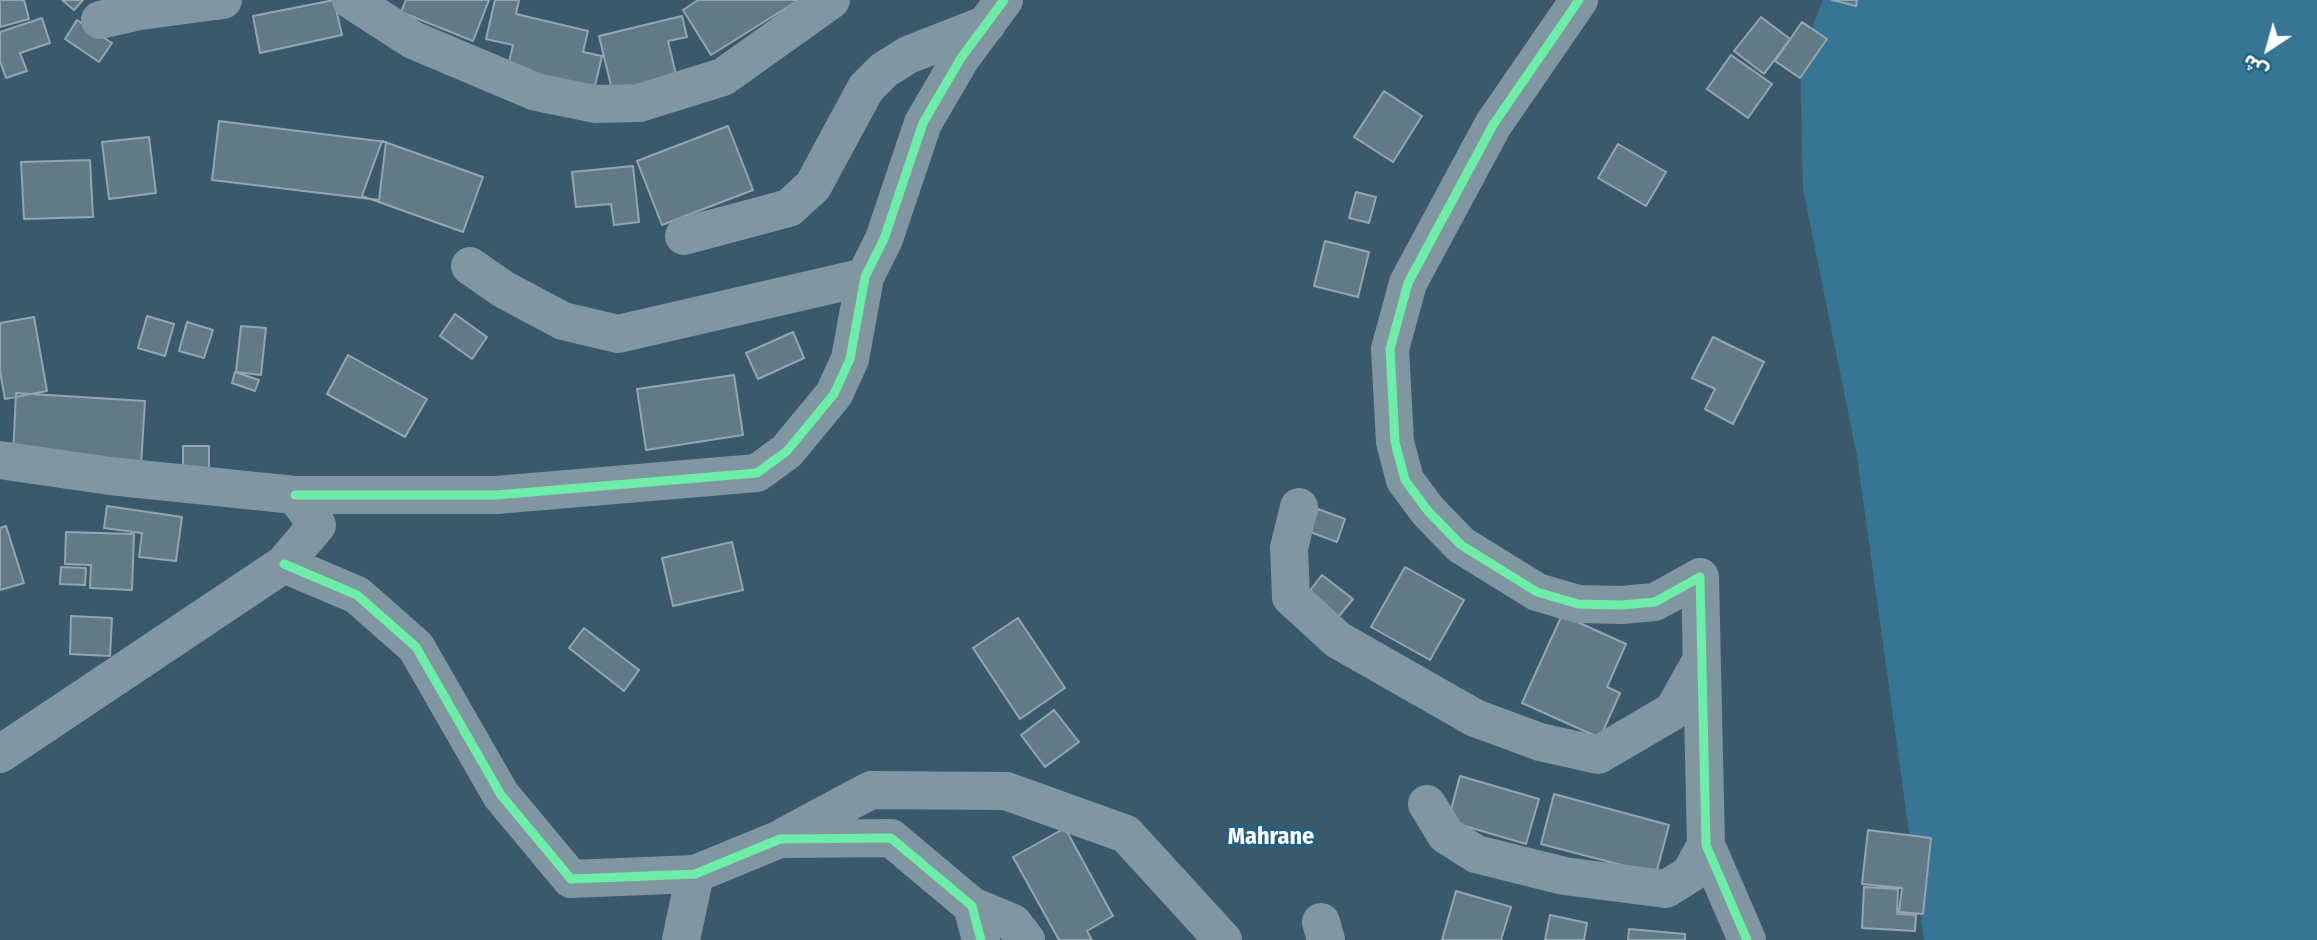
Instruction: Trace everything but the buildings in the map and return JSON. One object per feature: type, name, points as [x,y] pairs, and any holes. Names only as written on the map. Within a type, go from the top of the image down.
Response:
[{"type":"street","points":[[100,20],[140,11],[223,0]]},
{"type":"street","points":[[351,0],[413,40],[536,92],[595,104],[639,103],[723,77],[831,0]]},
{"type":"street","points":[[1579,0],[1493,125],[1408,283],[1390,349],[1395,442],[1405,480],[1428,511],[1461,545],[1537,592],[1578,604],[1622,605],[1656,602],[1700,577],[1706,845],[1747,940]]},
{"type":"street","points":[[684,236],[789,208],[813,186],[866,88],[884,69],[997,12]]},
{"type":"street","points":[[0,460],[110,476],[296,495],[496,495],[757,473],[787,452],[834,394],[850,359],[865,277],[884,239],[923,123],[961,58],[997,12]]},
{"type":"street","points":[[470,266],[503,289],[563,321],[618,334],[865,277]]},
{"type":"street","points":[[0,754],[284,564],[317,525],[296,495]]},
{"type":"street","points":[[1299,507],[1289,548],[1292,597],[1338,640],[1488,723],[1540,742],[1598,755],[1673,711],[1703,658]]},
{"type":"street","points":[[284,564],[357,595],[416,647],[501,795],[571,880],[695,874],[780,839],[871,790],[1006,792],[1126,834],[1223,940]]},
{"type":"street","points":[[1427,804],[1446,835],[1476,854],[1564,876],[1666,889],[1690,874],[1706,845]]},
{"type":"street","points":[[780,839],[891,838],[977,923],[1013,923],[1026,940]]},
{"type":"street","points":[[681,940],[695,874]]},
{"type":"shaded area","points":[[1823,0],[2317,0],[2317,940],[1924,940],[1857,456],[1803,189],[1800,59]]},
{"type":"cycle path","points":[[295,495],[496,495],[757,473],[787,451],[834,394],[850,359],[865,277],[884,239],[923,123],[961,58],[1004,0]]},
{"type":"cycle path","points":[[1579,0],[1493,125],[1408,283],[1390,349],[1395,442],[1405,480],[1428,511],[1461,545],[1537,592],[1578,604],[1622,605],[1655,602],[1700,577],[1706,845],[1747,940]]},
{"type":"cycle path","points":[[284,564],[357,595],[416,647],[501,795],[571,879],[695,874],[780,839],[891,838],[972,906],[981,940]]},
{"type":"district","name":"Mahrane","points":[[1271,837]]}]
